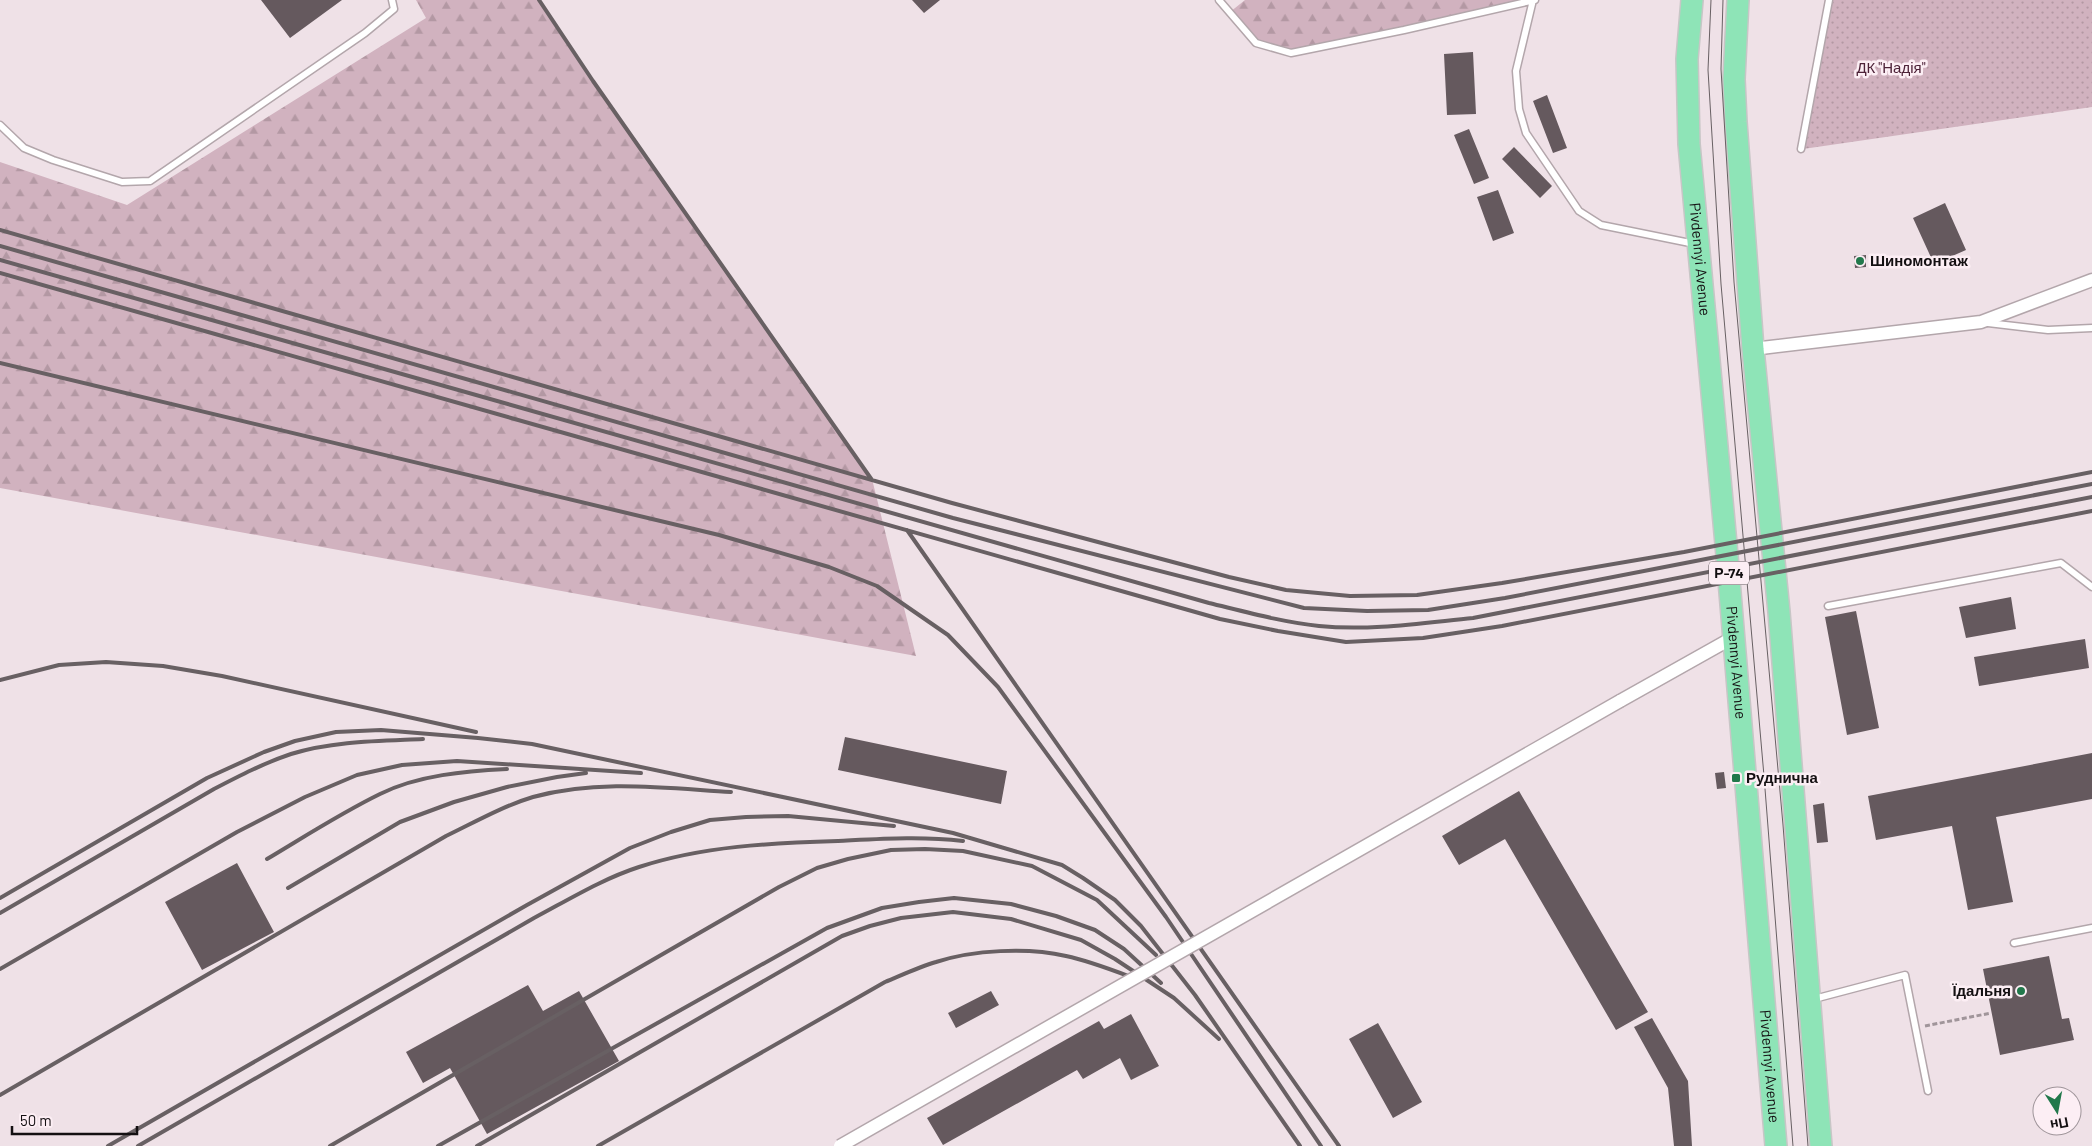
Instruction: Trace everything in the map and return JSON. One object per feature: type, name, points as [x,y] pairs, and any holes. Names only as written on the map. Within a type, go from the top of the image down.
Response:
[{"type":"main road","name":"Pivdennyi Avenue","points":[[1692,0],[1689,27],[1688,78],[1690,144],[1734,637],[1776,1146]]},
{"type":"main road","points":[[1738,0],[1734,79],[1736,122],[1753,349],[1780,622],[1821,1146]]},
{"type":"street","points":[[1753,349],[1981,322],[2092,280]]},
{"type":"street","points":[[840,1146],[1734,637]]},
{"type":"lane","points":[[0,126],[24,148],[53,160],[122,182],[150,181],[365,33],[394,9],[392,0]]},
{"type":"lane","points":[[1219,0],[1256,43],[1291,53],[1404,30],[1534,0],[1516,71],[1519,110],[1526,133],[1556,178],[1579,211],[1601,225],[1699,245]]},
{"type":"lane","points":[[1801,149],[1829,0]]},
{"type":"lane","points":[[1981,322],[2048,330],[2092,328]]},
{"type":"lane","points":[[1828,606],[2061,563],[2092,587]]},
{"type":"lane","points":[[2014,944],[2092,928]]},
{"type":"lane","points":[[1810,1000],[1905,975],[1928,1090]]},
{"type":"path","points":[[1916,1028],[1991,1013]]},
{"type":"green space","points":[[416,0],[539,0],[593,81],[872,479],[916,656],[0,488],[0,162],[127,205],[426,18]]},
{"type":"green space","points":[[1245,0],[1535,0],[1291,53],[1256,43],[1230,12]]},
{"type":"green space","name":"ДК \"Надія\"","points":[[1830,0],[2092,0],[2092,107],[1803,149]]},
{"type":"building","points":[[261,0],[342,0],[290,38]]},
{"type":"building","points":[[912,0],[940,0],[924,13]]},
{"type":"building","points":[[1473,52],[1476,114],[1447,115],[1444,54]]},
{"type":"building","points":[[1547,95],[1567,148],[1553,153],[1533,101]]},
{"type":"building","points":[[1469,129],[1489,178],[1474,184],[1454,135]]},
{"type":"building","points":[[1514,147],[1552,186],[1540,198],[1502,159]]},
{"type":"building","points":[[1498,190],[1514,233],[1493,241],[1477,197]]},
{"type":"building","points":[[1945,203],[1966,250],[1934,264],[1913,218]]},
{"type":"building","name":"Шиномонтаж","points":[[1866,255],[1866,267],[1855,268],[1854,256]]},
{"type":"building","points":[[2011,597],[2016,629],[1966,638],[1959,607]]},
{"type":"building","points":[[1856,611],[1879,728],[1847,735],[1825,617]]},
{"type":"building","points":[[2085,639],[2089,668],[1979,686],[1974,657]]},
{"type":"building","points":[[845,737],[1007,771],[1001,804],[838,770]]},
{"type":"building","points":[[2092,753],[2092,799],[1996,817],[2013,902],[1968,910],[1952,826],[1876,840],[1868,796]]},
{"type":"building","points":[[1724,772],[1726,788],[1717,789],[1715,773]]},
{"type":"building","points":[[1519,791],[1648,1012],[1616,1030],[1505,839],[1459,865],[1442,836]]},
{"type":"building","points":[[1824,803],[1828,842],[1817,843],[1813,805]]},
{"type":"building","points":[[237,863],[274,932],[202,970],[165,902]]},
{"type":"building","name":"Їдальня","points":[[2049,956],[2062,1019],[2069,1018],[2074,1040],[2000,1055],[1983,969]]},
{"type":"building","points":[[528,985],[543,1011],[579,991],[619,1061],[487,1134],[450,1068],[423,1083],[406,1052]]},
{"type":"building","points":[[991,991],[999,1005],[956,1028],[948,1013]]},
{"type":"building","points":[[1131,1014],[1159,1066],[1131,1080],[1120,1058],[1083,1079],[1077,1070],[943,1145],[927,1118],[1099,1021],[1104,1029]]},
{"type":"building","points":[[1652,1018],[1688,1081],[1692,1146],[1674,1146],[1668,1088],[1634,1027]]},
{"type":"building","points":[[1378,1023],[1422,1102],[1393,1118],[1349,1039]]},
{"type":"tram line","points":[[1711,0],[1708,70],[1721,284],[1764,776],[1793,1146]]},
{"type":"tram line","points":[[1723,0],[1721,69],[1734,282],[1783,825],[1808,1146]]},
{"type":"railway","points":[[539,0],[593,81],[872,480]]},
{"type":"railway","points":[[0,230],[952,503],[1229,577],[1286,590],[1350,596],[1417,595],[1502,583],[1684,552],[2092,472]]},
{"type":"railway","points":[[0,246],[953,518],[1304,608],[1367,611],[1428,610],[1505,598],[2092,484]]},
{"type":"railway","points":[[0,260],[1209,603],[1278,619],[1319,626],[1377,627],[1473,618],[2092,497]]},
{"type":"railway","points":[[0,273],[1220,619],[1346,642],[1423,638],[1502,626],[2092,511]]},
{"type":"railway","points":[[0,363],[719,535],[829,567],[877,586],[948,635],[998,687],[1166,917],[1321,1146]]},
{"type":"railway","points":[[907,530],[1339,1146]]},
{"type":"railway","points":[[0,680],[59,665],[106,662],[163,666],[222,676],[476,732]]},
{"type":"railway","points":[[0,898],[207,778],[264,752],[295,741],[336,732],[381,730],[532,744],[953,833],[1062,865],[1115,900],[1141,926],[1195,995],[1300,1146]]},
{"type":"railway","points":[[0,913],[214,789],[271,761],[323,746],[356,742],[423,739]]},
{"type":"railway","points":[[0,969],[237,832],[305,797],[357,775],[402,765],[457,761],[641,773]]},
{"type":"railway","points":[[267,859],[351,809],[380,794],[410,782],[442,775],[507,769]]},
{"type":"railway","points":[[288,888],[400,822],[454,802],[507,787],[586,773]]},
{"type":"railway","points":[[0,1095],[446,836],[511,805],[557,791],[607,786],[731,792]]},
{"type":"railway","points":[[108,1146],[527,905],[630,848],[671,832],[710,820],[788,816],[894,826]]},
{"type":"railway","points":[[138,1146],[534,918],[585,890],[625,872],[688,854],[737,847],[900,838],[963,841]]},
{"type":"railway","points":[[330,1146],[779,887],[817,868],[848,859],[891,850],[925,849],[963,851],[1032,866],[1097,900],[1156,955]]},
{"type":"railway","points":[[438,1146],[827,928],[882,908],[954,898],[1011,904],[1056,916],[1095,930],[1124,949],[1161,983]]},
{"type":"railway","points":[[477,1146],[842,936],[901,918],[953,912],[1011,919],[1081,940],[1115,959],[1174,998],[1219,1039]]},
{"type":"railway","points":[[598,1146],[885,982],[936,962],[983,952],[1034,951],[1075,958],[1139,980]]},
{"type":"place","name":"Шиномонтаж","points":[[1860,261]]},
{"type":"place","name":"Руднична","points":[[1736,778]]},
{"type":"place","name":"Їдальня","points":[[2021,991]]}]
